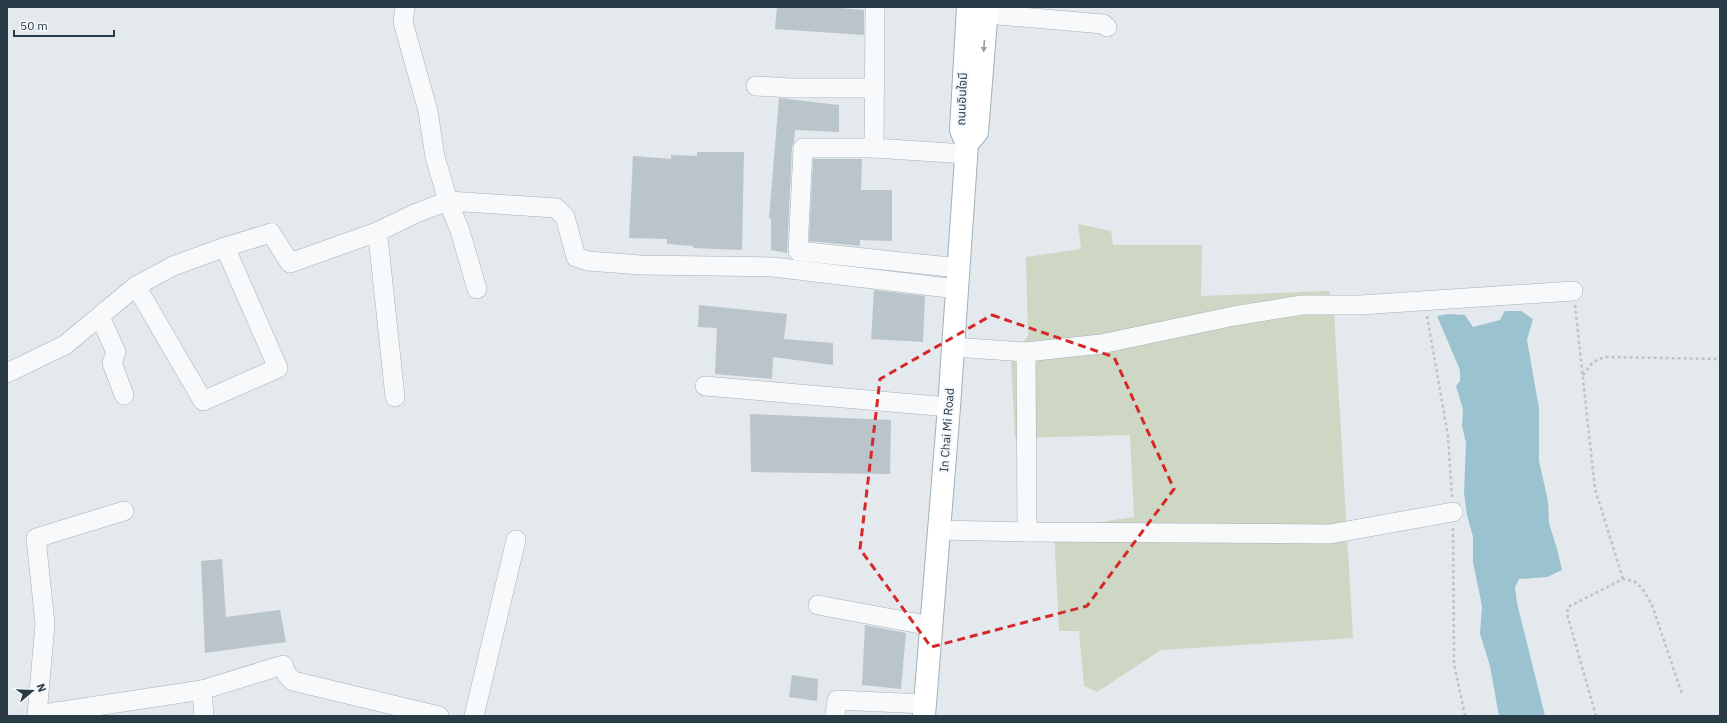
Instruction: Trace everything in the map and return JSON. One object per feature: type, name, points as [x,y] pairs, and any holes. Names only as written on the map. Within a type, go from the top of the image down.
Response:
[{"type":"main road","name":"ถนนอินใจมี","points":[[967,149],[961,130],[980,9]]},
{"type":"main road","name":"In Chai Mi Road","points":[[925,710],[949,407],[967,149]]},
{"type":"street","points":[[405,7],[403,22],[428,111],[435,157],[448,201],[460,231],[477,290]]},
{"type":"street","points":[[874,148],[875,7]]},
{"type":"street","points":[[980,9],[1103,24],[1107,27]]},
{"type":"street","points":[[756,86],[791,88],[874,88]]},
{"type":"street","points":[[958,279],[798,251],[804,148],[967,149]]},
{"type":"street","points":[[7,373],[65,345],[136,286],[173,266],[225,247],[271,233],[290,263],[377,232],[414,214],[448,201],[556,208],[565,217],[576,257],[588,261],[640,265],[773,267],[958,279]]},
{"type":"street","points":[[377,232],[380,246],[395,397]]},
{"type":"street","points":[[136,286],[203,401],[241,385],[278,368],[225,247]]},
{"type":"street","points":[[953,347],[1026,352],[1101,344],[1234,316],[1302,305],[1360,305],[1573,291]]},
{"type":"street","points":[[100,317],[116,352],[112,363],[124,395]]},
{"type":"street","points":[[1026,352],[1027,532]]},
{"type":"street","points":[[705,386],[949,407]]},
{"type":"street","points":[[124,512],[36,538],[45,624],[37,715],[202,690],[283,665],[287,675],[293,681],[305,685],[439,716]]},
{"type":"street","points":[[939,530],[1330,534],[1453,512]]},
{"type":"street","points":[[474,716],[516,540]]},
{"type":"street","points":[[818,605],[931,626]]},
{"type":"street","points":[[202,690],[204,716]]},
{"type":"street","points":[[835,716],[837,700],[925,710]]},
{"type":"path","points":[[1573,291],[1595,489],[1623,579]]},
{"type":"path","points":[[1583,376],[1593,362],[1604,358],[1720,359]]},
{"type":"path","points":[[1596,716],[1567,614],[1568,607],[1623,579],[1634,581],[1642,588],[1652,604],[1682,694]]},
{"type":"highlighted area","points":[[992,315],[1114,357],[1174,489],[1087,606],[931,647],[860,549],[880,379]]},
{"type":"green space","points":[[1078,224],[1111,231],[1113,245],[1202,245],[1201,296],[1329,291],[1334,313],[1353,638],[1161,650],[1097,692],[1084,686],[1079,631],[1059,631],[1054,529],[1134,517],[1130,435],[1015,438],[1011,359],[1028,336],[1026,257],[1081,249]]},
{"type":"water","points":[[1505,311],[1521,311],[1533,319],[1527,340],[1539,408],[1539,461],[1548,501],[1549,523],[1562,570],[1547,577],[1519,579],[1515,587],[1517,603],[1545,716],[1499,716],[1490,666],[1480,634],[1482,606],[1473,562],[1473,537],[1467,515],[1464,493],[1466,443],[1462,426],[1463,409],[1456,386],[1460,381],[1460,370],[1437,316],[1448,314],[1465,315],[1473,327],[1500,320]]},
{"type":"building","points":[[777,7],[827,7],[864,10],[864,35],[775,29]]},
{"type":"building","points":[[779,98],[839,105],[839,132],[795,130],[792,147],[787,253],[771,250],[771,218],[769,218]]},
{"type":"building","points":[[697,152],[744,152],[742,250],[693,248],[693,246],[667,244],[667,239],[629,238],[633,156],[671,159],[671,155],[697,156]]},
{"type":"building","points":[[813,159],[862,159],[861,190],[892,190],[892,241],[860,240],[860,246],[809,241]]},
{"type":"building","points":[[874,290],[925,296],[923,342],[871,339]]},
{"type":"building","points":[[699,305],[787,314],[784,339],[833,343],[833,365],[773,357],[772,379],[715,374],[717,328],[698,327]]},
{"type":"building","points":[[750,414],[891,420],[890,474],[751,472]]},
{"type":"building","points":[[222,559],[226,617],[280,610],[286,642],[205,653],[201,561]]},
{"type":"building","points":[[865,625],[906,633],[901,689],[862,685]]},
{"type":"building","points":[[792,675],[818,679],[817,701],[789,697]]}]
